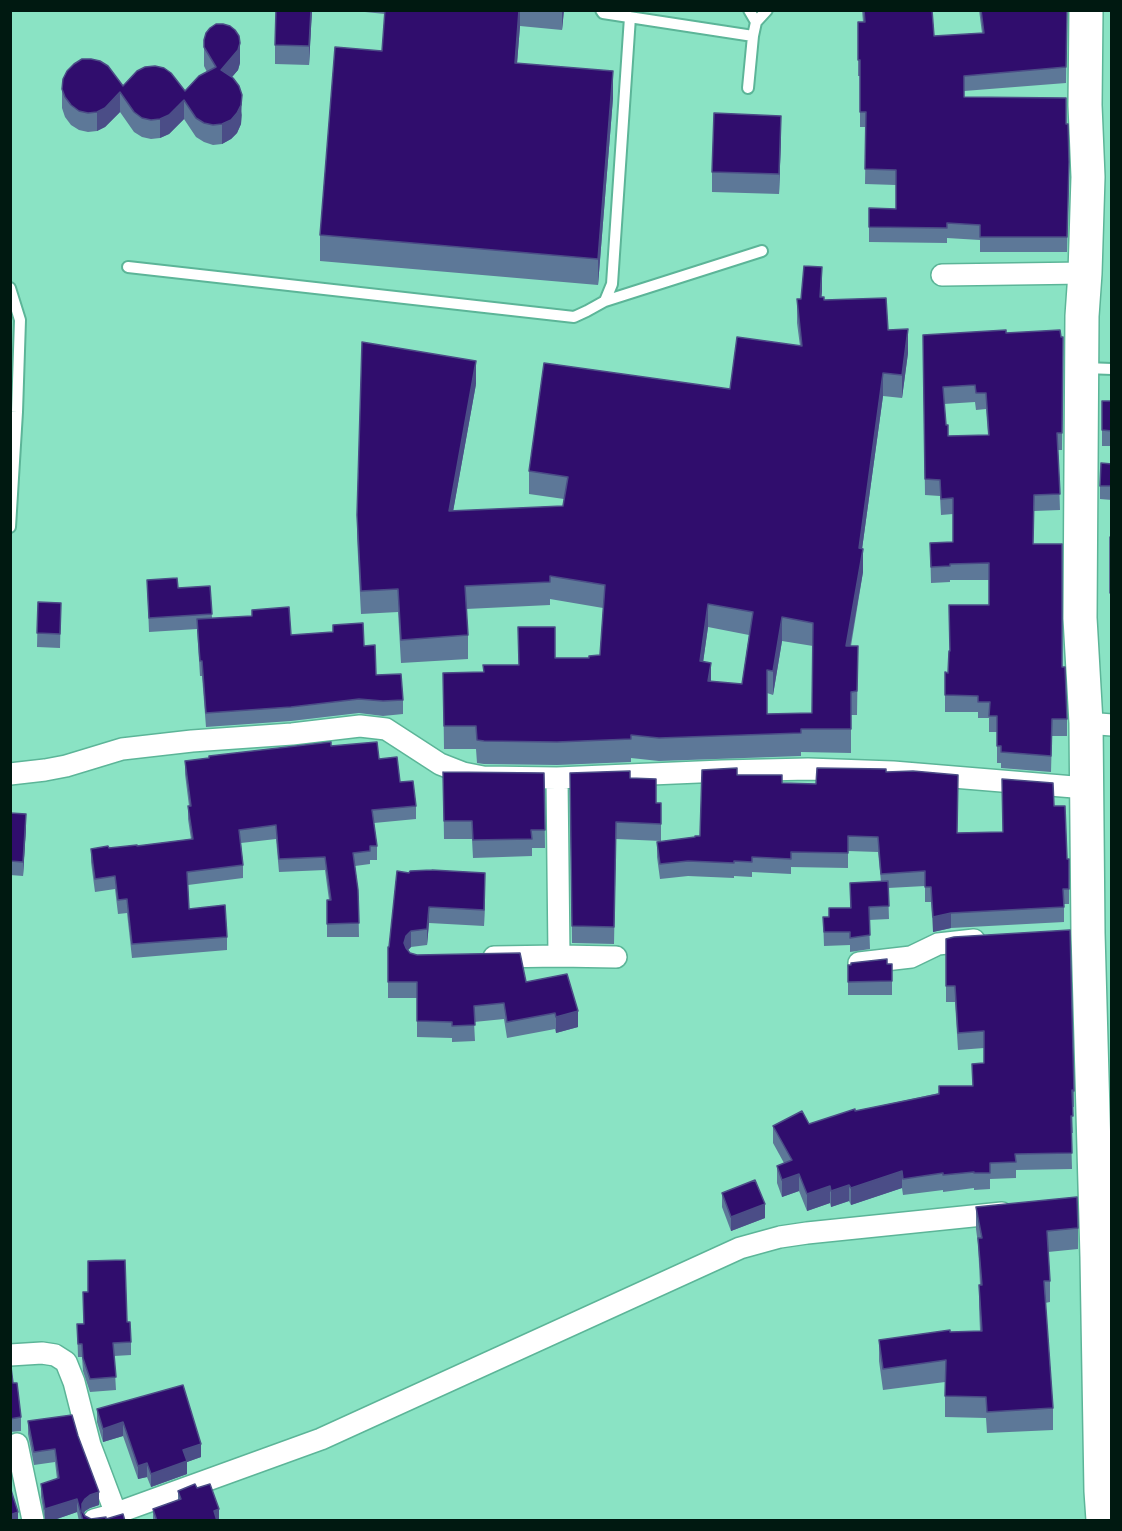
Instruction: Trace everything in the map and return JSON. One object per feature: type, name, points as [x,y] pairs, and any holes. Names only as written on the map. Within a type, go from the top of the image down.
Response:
[{"type":"main road","points":[[1086,10],[1085,105],[1088,177],[1083,316],[1097,369],[1080,618],[1099,724],[1086,788],[1077,934],[1102,1050],[1098,1107],[1099,1158],[1084,1205],[1106,1409],[1101,1491],[1103,1521]]},
{"type":"street","points":[[942,275],[1085,273]]},
{"type":"street","points":[[10,774],[66,766],[122,749],[360,726],[386,729],[440,764],[483,777],[557,778],[808,769],[893,772],[1086,788]]},
{"type":"street","points":[[557,778],[559,956]]},
{"type":"street","points":[[853,964],[910,957],[938,944],[952,941],[999,938]]},
{"type":"street","points":[[476,957],[616,957]]},
{"type":"street","points":[[94,1521],[123,1515],[321,1439],[741,1248],[780,1237],[807,1233],[1026,1211]]},
{"type":"street","points":[[10,1355],[55,1354],[66,1362],[74,1382],[90,1444],[123,1515]]},
{"type":"street","points":[[18,1444],[33,1521]]},
{"type":"lane","points":[[601,10],[603,13],[753,36]]},
{"type":"lane","points":[[749,10],[756,22]]},
{"type":"lane","points":[[748,88],[756,22],[767,10]]},
{"type":"lane","points":[[605,301],[612,284],[630,17]]},
{"type":"lane","points":[[128,267],[574,317],[605,301],[762,251]]},
{"type":"lane","points":[[10,288],[20,320],[10,527]]},
{"type":"building","points":[[276,10],[311,10],[309,46],[275,45]]},
{"type":"building","points":[[385,10],[519,10],[515,63],[613,71],[598,259],[320,235],[335,47],[382,51]]},
{"type":"building","points":[[864,10],[932,10],[934,36],[984,33],[981,10],[1067,10],[1066,67],[964,76],[964,97],[1066,98],[1069,162],[1067,237],[980,237],[980,225],[947,223],[947,228],[869,227],[869,208],[896,209],[896,170],[865,169],[866,112],[860,112],[860,60],[858,60],[858,22],[865,22]]},
{"type":"building","points":[[216,24],[230,26],[239,36],[238,50],[221,70],[233,78],[242,95],[241,105],[231,120],[213,125],[204,123],[196,118],[184,100],[169,115],[151,120],[142,118],[134,112],[120,92],[105,108],[88,113],[79,111],[65,97],[62,89],[63,79],[67,71],[82,59],[100,61],[108,66],[123,86],[137,71],[145,67],[164,68],[185,91],[199,76],[216,67],[204,47],[204,40],[206,33]]},
{"type":"building","points":[[714,113],[781,116],[779,174],[712,172]]},
{"type":"building","points":[[804,266],[822,267],[820,297],[824,297],[824,300],[886,298],[888,330],[908,329],[902,375],[883,373],[859,548],[863,549],[846,646],[858,646],[857,691],[851,692],[851,729],[801,729],[801,733],[659,738],[631,735],[631,739],[557,742],[484,741],[477,740],[476,726],[444,726],[443,673],[484,672],[483,665],[519,665],[518,627],[555,627],[555,658],[589,658],[589,656],[600,655],[605,585],[550,576],[550,582],[465,586],[468,635],[401,640],[398,589],[361,591],[357,515],[362,342],[476,361],[449,511],[563,506],[568,477],[529,471],[544,363],[730,389],[737,337],[802,346],[797,299],[801,299]],"holes":[[[708,604],[753,612],[742,684],[708,681],[711,663],[700,661]],[[782,617],[813,623],[812,713],[767,714],[767,670],[773,671]]]},
{"type":"building","points":[[1006,330],[1006,333],[1060,330],[1061,337],[1063,337],[1062,433],[1057,433],[1060,494],[1034,495],[1033,544],[1062,544],[1062,667],[1065,667],[1067,719],[1052,719],[1051,756],[1001,752],[1001,746],[997,746],[997,716],[989,716],[990,702],[978,702],[978,696],[945,695],[945,672],[948,673],[950,651],[949,605],[989,605],[989,563],[931,567],[930,543],[953,542],[953,498],[941,499],[940,480],[925,479],[923,335]],"holes":[[[975,385],[976,393],[986,393],[989,435],[948,436],[943,387]]]},
{"type":"building","points":[[1102,401],[1112,401],[1112,431],[1102,430]]},
{"type":"building","points":[[1101,463],[1112,464],[1112,486],[1100,486]]},
{"type":"building","points":[[1110,537],[1112,537],[1112,593],[1110,593]]},
{"type":"building","points":[[177,578],[178,588],[210,586],[212,614],[149,618],[147,580]]},
{"type":"building","points":[[38,602],[61,603],[60,634],[37,633]]},
{"type":"building","points":[[289,607],[291,635],[333,632],[333,625],[363,623],[364,646],[375,645],[376,675],[401,674],[403,700],[359,699],[206,713],[197,619],[252,616],[252,610]]},
{"type":"building","points":[[331,742],[331,746],[377,742],[379,759],[397,757],[400,782],[413,781],[416,806],[372,810],[377,846],[370,846],[370,851],[353,853],[358,890],[359,923],[327,924],[327,900],[331,900],[325,857],[279,859],[276,825],[239,830],[243,865],[187,872],[189,909],[225,905],[227,937],[132,944],[127,899],[118,900],[115,876],[95,879],[91,849],[193,839],[185,761],[209,758],[209,756]]},
{"type":"building","points":[[737,768],[737,775],[782,775],[782,783],[816,784],[817,768],[886,769],[886,772],[913,771],[958,775],[957,833],[1003,832],[1002,779],[1053,783],[1054,806],[1065,806],[1069,889],[1063,889],[1064,907],[951,913],[933,917],[931,887],[925,887],[925,871],[881,874],[878,837],[848,836],[848,853],[791,852],[791,859],[752,857],[752,862],[688,861],[660,864],[657,842],[700,836],[702,770]]},
{"type":"building","points":[[630,771],[630,778],[656,779],[656,803],[661,803],[661,824],[616,822],[614,927],[572,926],[570,773]]},
{"type":"building","points":[[443,772],[544,773],[545,830],[531,830],[532,839],[473,840],[472,821],[444,821]]},
{"type":"building","points":[[10,813],[26,814],[23,862],[10,861]]},
{"type":"building","points":[[397,871],[409,873],[410,871],[485,873],[484,910],[429,907],[427,929],[411,931],[406,936],[404,943],[410,953],[417,955],[520,953],[526,982],[567,974],[578,1011],[556,1017],[555,1013],[507,1022],[504,1003],[474,1006],[475,1025],[452,1026],[452,1022],[417,1021],[417,982],[388,982],[388,947]]},
{"type":"building","points":[[888,881],[889,906],[869,907],[870,935],[850,938],[850,932],[824,932],[823,917],[829,917],[829,908],[851,908],[850,883]]},
{"type":"building","points":[[1070,930],[1074,1091],[1072,1090],[1072,1153],[1015,1154],[1016,1162],[990,1163],[990,1173],[943,1175],[943,1173],[903,1179],[902,1171],[851,1188],[849,1185],[831,1191],[830,1186],[807,1194],[799,1174],[782,1180],[777,1166],[792,1160],[773,1126],[802,1111],[809,1124],[855,1109],[855,1111],[939,1094],[939,1086],[973,1086],[972,1064],[984,1063],[984,1031],[958,1033],[955,986],[946,986],[946,939]]},
{"type":"building","points":[[887,959],[887,964],[892,964],[892,981],[848,982],[848,965],[851,963]]},
{"type":"building","points":[[755,1180],[765,1204],[731,1217],[722,1193]]},
{"type":"building","points":[[1077,1197],[1078,1228],[1047,1231],[1050,1281],[1044,1281],[1053,1408],[987,1412],[986,1397],[945,1396],[946,1360],[883,1369],[879,1340],[950,1330],[950,1332],[982,1331],[979,1285],[982,1285],[978,1238],[982,1238],[976,1207]]},
{"type":"building","points":[[125,1260],[127,1322],[130,1322],[131,1342],[113,1343],[116,1377],[90,1379],[83,1358],[82,1344],[78,1344],[77,1324],[84,1324],[83,1292],[88,1292],[88,1261]]},
{"type":"building","points":[[10,1359],[13,1383],[17,1383],[21,1417],[10,1419]]},
{"type":"building","points":[[183,1385],[201,1444],[183,1450],[187,1461],[151,1474],[147,1463],[138,1466],[123,1422],[103,1429],[97,1409]]},
{"type":"building","points":[[72,1415],[99,1492],[85,1499],[82,1511],[91,1519],[106,1517],[106,1519],[123,1514],[125,1521],[83,1521],[77,1499],[45,1509],[41,1484],[59,1478],[55,1449],[34,1452],[28,1421]]},
{"type":"building","points":[[195,1484],[197,1488],[210,1484],[219,1509],[214,1511],[217,1521],[157,1521],[153,1509],[181,1499],[178,1491]]},
{"type":"building","points":[[10,1487],[18,1512],[10,1515]]}]
